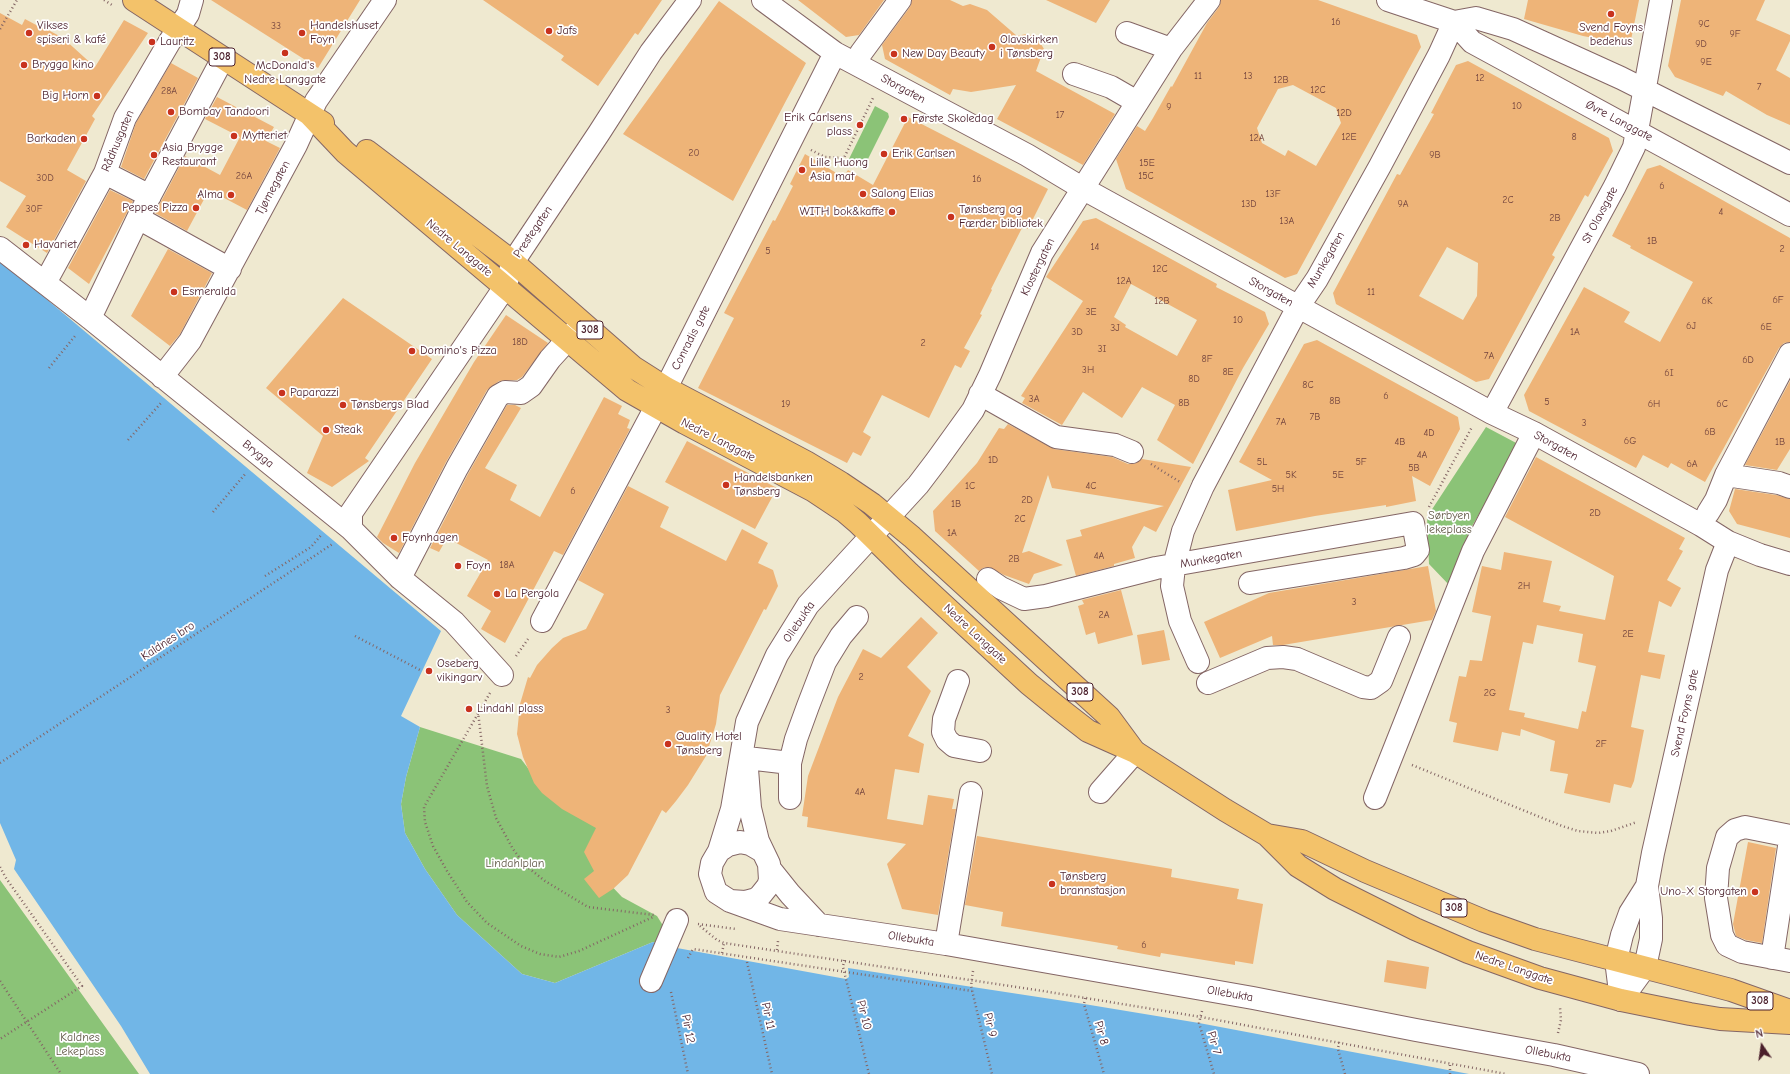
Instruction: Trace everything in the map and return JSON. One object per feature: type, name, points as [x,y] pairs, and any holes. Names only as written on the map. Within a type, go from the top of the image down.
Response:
[{"type":"main road","name":"Nedre Langgate","points":[[134,0],[310,115],[352,140],[512,262],[633,367],[666,388],[829,476],[872,504],[887,518],[912,537],[1109,717],[1135,752]]},
{"type":"main road","name":"Nedre Langgate","points":[[310,115],[345,152],[626,390],[814,491],[844,511],[1028,684],[1088,731],[1135,752],[1225,810],[1268,835],[1298,866],[1335,889],[1394,920],[1507,967],[1621,1000],[1720,1019],[1790,1023]]},
{"type":"main road","name":"Nedre Langgate","points":[[1268,835],[1302,842],[1372,874],[1484,921],[1534,940],[1731,990],[1790,1011]]},
{"type":"street","name":"Rådhusgaten","points":[[45,283],[105,173],[125,118],[170,41],[188,14],[192,0]]},
{"type":"street","name":"Tjømegaten","points":[[162,377],[190,341],[296,145],[316,101],[385,0]]},
{"type":"street","name":"Prestegaten","points":[[345,534],[351,513],[505,286],[512,262],[599,133],[650,52],[690,0]]},
{"type":"street","name":"Storgaten","points":[[763,0],[835,53],[1027,155],[1082,188],[1492,413],[1534,433],[1701,525],[1728,542],[1760,555],[1790,564]]},
{"type":"street","points":[[856,64],[861,53],[900,0]]},
{"type":"street","name":"Klostergaten","points":[[872,536],[937,460],[972,410],[990,375],[1042,253],[1171,49],[1209,0]]},
{"type":"street","name":"Øvre Langgate","points":[[1388,0],[1454,22],[1476,18],[1513,29],[1644,89],[1790,163]]},
{"type":"street","name":"St Olavsgate","points":[[1492,413],[1615,186],[1634,147],[1660,0]]},
{"type":"street","name":"Øvre Langgate","points":[[1454,22],[1472,42],[1790,215]]},
{"type":"street","name":"Munkegaten","points":[[1198,662],[1180,621],[1172,586],[1174,566],[1183,531],[1200,494],[1298,307],[1316,279],[1380,166],[1439,55],[1454,22]]},
{"type":"street","points":[[1127,33],[1171,49]]},
{"type":"street","name":"Conradis gate","points":[[542,621],[655,406],[666,388],[835,53]]},
{"type":"street","points":[[84,325],[138,218],[223,58]]},
{"type":"street","points":[[1074,74],[1110,87],[1137,102]]},
{"type":"street","points":[[105,173],[150,196]]},
{"type":"street","points":[[138,218],[230,269]]},
{"type":"street","name":"Brygga","points":[[0,248],[45,283],[84,325],[162,377],[345,534],[454,622],[502,675]]},
{"type":"street","points":[[400,578],[457,468],[498,396],[505,392],[521,393],[531,386],[582,323]]},
{"type":"street","points":[[1708,513],[1716,500],[1726,475],[1790,354]]},
{"type":"street","points":[[980,394],[1056,437],[1115,445],[1132,452]]},
{"type":"street","points":[[1375,798],[1473,551],[1534,433]]},
{"type":"street","points":[[1726,475],[1786,479]]},
{"type":"street","points":[[1250,583],[1404,558],[1414,555],[1418,550],[1413,523]]},
{"type":"street","name":"Munkegaten","points":[[988,579],[1001,588],[1024,599],[1046,596],[1156,568],[1413,523]]},
{"type":"street","name":"Ollebukta","points":[[872,536],[808,605],[777,655],[747,722],[732,809],[719,851],[712,863],[710,874],[716,892],[730,902],[780,919],[946,944],[1254,998],[1554,1055],[1638,1074]]},
{"type":"street","name":"Svend Foyns gate","points":[[1621,1000],[1645,967],[1651,939],[1651,918],[1647,886],[1717,570],[1728,542]]},
{"type":"street","points":[[790,798],[790,763],[799,732],[825,662],[841,636],[857,617]]},
{"type":"street","points":[[1208,683],[1267,658],[1283,657],[1297,659],[1363,687],[1371,688],[1381,682],[1399,637]]},
{"type":"street","points":[[958,681],[944,719],[943,732],[947,740],[954,746],[980,752]]},
{"type":"street","name":"Ollebukta","points":[[730,902],[745,902],[756,899],[768,886],[766,860],[750,808],[747,758],[747,722]]},
{"type":"street","points":[[1100,792],[1135,752]]},
{"type":"street","points":[[747,758],[790,763]]},
{"type":"street","points":[[946,944],[972,793]]},
{"type":"street","points":[[1790,836],[1745,827],[1735,830],[1727,837],[1718,868],[1716,898],[1722,935],[1727,945],[1742,952],[1781,959],[1790,840]]},
{"type":"street","name":"Ollebukta","points":[[719,851],[728,845],[740,842],[750,844],[766,860],[790,894],[819,925]]},
{"type":"street","name":"Svend Foyns gate","points":[[1621,1000],[1616,960],[1622,935],[1630,913],[1647,886]]},
{"type":"street","points":[[661,984],[677,920]]},
{"type":"path","points":[[0,29],[17,0]]},
{"type":"path","points":[[816,153],[825,157],[844,158],[874,97],[880,77]]},
{"type":"path","points":[[49,368],[84,325]]},
{"type":"path","points":[[128,440],[165,398]]},
{"type":"path","points":[[1413,523],[1428,509],[1473,425],[1492,413]]},
{"type":"path","points":[[1132,452],[1200,494]]},
{"type":"path","points":[[213,512],[246,472]]},
{"type":"path","points":[[265,576],[311,547],[323,532]]},
{"type":"path","name":"Kaldnes bro","points":[[0,763],[345,534]]},
{"type":"path","points":[[542,621],[502,675],[478,712],[424,807],[425,822],[433,846],[447,871],[468,902],[487,923],[521,946],[540,954],[559,956],[677,920]]},
{"type":"path","points":[[355,636],[422,671]]},
{"type":"path","points":[[478,712],[487,786],[496,818],[513,848],[525,865],[545,880],[588,907],[677,920],[724,943],[844,960],[1200,1017],[1506,1074]]},
{"type":"path","points":[[1392,756],[1562,826],[1578,831],[1598,833],[1611,831],[1662,815]]},
{"type":"path","points":[[0,866],[6,878],[82,986],[27,1020],[0,1039]]},
{"type":"path","points":[[777,950],[778,939]]},
{"type":"path","points":[[722,953],[724,943]]},
{"type":"path","points":[[686,962],[693,949],[844,973],[972,991]]},
{"type":"path","name":"Pir 10","points":[[844,960],[844,973],[869,1074]]},
{"type":"path","name":"Pir 11","points":[[747,962],[772,1074]]},
{"type":"path","name":"Pir 9","points":[[972,980],[972,991],[992,1074]]},
{"type":"path","points":[[0,981],[61,1074]]},
{"type":"path","name":"Pir 12","points":[[661,984],[688,1074]]},
{"type":"path","name":"Pir 8","points":[[1085,998],[1084,1004],[1104,1074]]},
{"type":"path","points":[[1557,1035],[1560,1020],[1560,1002]]},
{"type":"path","name":"Pir 7","points":[[1200,1017],[1199,1023],[1214,1074]]},
{"type":"path","points":[[1339,1043],[1338,1049],[1345,1074]]},
{"type":"path","points":[[1450,1064],[1450,1074]]},
{"type":"green space","points":[[875,106],[888,113],[889,117],[863,169],[848,161]]},
{"type":"green space","name":"Sørbyen lekeplass","points":[[1486,427],[1520,445],[1472,526],[1451,587],[1429,564],[1427,517]]},
{"type":"green space","name":"Lindahlplan","points":[[420,727],[521,759],[547,793],[604,832],[602,876],[622,897],[657,916],[677,948],[653,942],[555,983],[522,974],[457,915],[425,869],[405,833],[401,804],[406,777]]},
{"type":"green space","name":"Kaldnes Lekeplass","points":[[0,880],[139,1074],[0,1074]]},
{"type":"water","points":[[0,260],[441,631],[401,716],[420,727],[406,777],[401,804],[405,833],[425,869],[457,915],[522,974],[555,983],[653,942],[677,948],[846,979],[849,977],[848,968],[1084,1004],[1199,1023],[1469,1074],[150,1074],[121,1026],[14,869],[16,860],[0,823]]},
{"type":"building","name":"Handelshuset Foyn","points":[[211,0],[360,0],[318,68]]},
{"type":"building","points":[[483,0],[662,0],[638,35],[635,33],[598,86],[561,60],[564,56]]},
{"type":"building","points":[[798,0],[884,0],[859,35],[846,37]]},
{"type":"building","points":[[912,0],[950,0],[963,6],[970,4],[987,10],[1017,36],[1026,34],[1036,36],[1044,49],[1036,71],[1115,114],[1083,165],[997,119],[1016,85],[971,92],[953,89],[950,95],[885,59],[882,45],[910,7]]},
{"type":"building","points":[[1046,0],[1110,0],[1096,23]]},
{"type":"building","points":[[1221,0],[1318,0],[1417,35],[1421,47],[1297,274],[1285,278],[1126,189],[1116,159],[1137,126],[1145,131],[1171,86],[1172,87],[1207,23],[1219,7]],"holes":[[[1293,85],[1336,108],[1341,123],[1316,166],[1288,150],[1285,156],[1262,143],[1257,128],[1278,89]]]},
{"type":"building","points":[[1528,0],[1639,0],[1631,40],[1621,38],[1620,43],[1583,36],[1524,19]]},
{"type":"building","points":[[1681,0],[1765,0],[1756,20],[1790,35],[1790,41],[1776,70],[1790,78],[1790,125],[1767,115],[1726,91],[1723,96],[1675,77],[1668,66]]},
{"type":"building","points":[[719,1],[806,63],[733,201],[623,134]]},
{"type":"building","points":[[0,13],[22,25],[25,19],[63,38],[95,67],[124,20],[148,33],[92,116],[95,119],[67,170],[86,181],[47,253],[6,227],[26,196],[0,181]]},
{"type":"building","points":[[1468,61],[1609,138],[1613,151],[1588,197],[1585,195],[1552,255],[1555,257],[1489,379],[1476,382],[1336,304],[1333,293],[1397,174],[1400,175],[1434,114],[1431,113],[1456,65]],"holes":[[[1447,247],[1478,263],[1477,296],[1463,320],[1419,296]]]},
{"type":"building","points":[[171,63],[198,78],[144,179],[121,167],[136,123]]},
{"type":"building","points":[[217,97],[274,127],[266,141],[280,148],[247,210],[209,190],[187,231],[155,213],[185,156],[220,175],[240,137],[205,119]]},
{"type":"building","points":[[908,117],[1048,189],[1028,229],[1023,226],[991,289],[992,290],[980,314],[982,315],[964,348],[970,351],[961,368],[955,365],[929,418],[882,395],[863,432],[871,437],[861,456],[853,452],[847,463],[698,388],[734,318],[724,313],[773,220],[775,221],[793,186],[790,184],[805,154],[843,177],[848,170],[873,185]]},
{"type":"building","points":[[1660,165],[1790,238],[1790,342],[1784,343],[1779,348],[1705,482],[1671,463],[1668,468],[1643,455],[1636,468],[1529,411],[1524,395],[1584,287],[1630,312],[1624,322],[1660,342],[1693,282],[1630,248],[1631,246],[1612,236],[1647,169]]},
{"type":"building","points":[[110,190],[133,201],[89,284],[68,268]]},
{"type":"building","points":[[1096,218],[1217,284],[1216,287],[1265,312],[1269,324],[1243,368],[1193,464],[1157,440],[1175,405],[1142,387],[1122,418],[1083,392],[1062,425],[1022,403],[1025,398],[1021,396],[1083,301],[1046,277],[1083,221]],"holes":[[[1131,284],[1197,320],[1177,356],[1125,327],[1126,325],[1114,317]]]},
{"type":"building","name":"Esmeralda","points":[[168,249],[212,273],[180,334],[170,346],[131,316]]},
{"type":"building","name":"Tønsbergs Blad","points":[[343,298],[432,359],[365,458],[369,461],[332,487],[307,473],[323,436],[266,388]]},
{"type":"building","points":[[506,315],[548,343],[522,377],[517,380],[499,381],[487,390],[446,462],[399,553],[383,543],[377,537],[415,463],[474,362]]},
{"type":"building","points":[[1317,340],[1458,417],[1460,429],[1430,486],[1412,476],[1416,501],[1386,507],[1386,505],[1315,516],[1236,531],[1228,490],[1272,480],[1239,462],[1304,344]]},
{"type":"building","points":[[1790,381],[1790,449],[1777,470],[1745,465]]},
{"type":"building","points":[[604,397],[622,406],[618,414],[630,420],[627,428],[630,429],[563,555],[554,551],[505,643],[481,629],[491,611],[467,596],[488,560],[447,538],[439,552],[430,548],[468,474],[507,405],[515,405],[521,408],[485,468],[517,485],[510,500],[540,517]]},
{"type":"building","points":[[1008,424],[1054,449],[1112,457],[1128,464],[1134,464],[1142,459],[1191,467],[1156,532],[1144,526],[1132,547],[1135,558],[1114,564],[1114,566],[1076,576],[1066,540],[1082,536],[1080,530],[1164,506],[1052,488],[1048,475],[1022,553],[1029,551],[1063,565],[1034,574],[1029,584],[1004,575],[989,567],[983,568],[979,571],[935,531],[933,511],[977,463],[999,428],[1004,429]]},
{"type":"building","points":[[687,441],[777,488],[755,529],[665,482]]},
{"type":"building","points":[[1536,457],[1685,538],[1679,549],[1683,551],[1667,580],[1681,588],[1671,607],[1659,601],[1648,652],[1665,655],[1660,679],[1641,675],[1631,727],[1644,730],[1634,781],[1631,788],[1614,784],[1610,803],[1564,793],[1568,774],[1550,771],[1555,741],[1521,729],[1520,736],[1502,732],[1498,751],[1453,742],[1457,723],[1449,721],[1459,676],[1466,677],[1470,660],[1482,661],[1491,616],[1472,612],[1482,566],[1501,570],[1504,552],[1552,561],[1543,602],[1561,606],[1559,611],[1605,620],[1614,576],[1505,517]],"holes":[[[1537,625],[1583,634],[1578,662],[1596,666],[1586,712],[1582,711],[1578,729],[1524,717],[1525,713],[1509,710],[1523,642],[1533,644]]]},
{"type":"building","name":"Quality Hotel Tønsberg","points":[[628,486],[669,507],[660,527],[726,561],[742,529],[768,543],[758,563],[773,570],[778,586],[766,610],[764,609],[720,695],[716,724],[706,756],[676,801],[666,813],[662,810],[628,875],[613,889],[599,898],[584,879],[594,871],[584,852],[596,828],[562,809],[542,793],[534,783],[523,757],[517,734],[520,704],[528,677],[530,678],[537,665],[563,638],[586,629],[604,594],[578,580]]},
{"type":"building","points":[[1735,489],[1776,495],[1790,499],[1790,538],[1737,524],[1729,511]]},
{"type":"building","points":[[1428,566],[1436,611],[1432,620],[1283,645],[1273,645],[1272,636],[1220,658],[1204,622],[1269,593]]},
{"type":"building","points":[[1121,590],[1133,635],[1098,644],[1095,632],[1086,635],[1078,606],[1084,604],[1082,600]]},
{"type":"building","points":[[921,617],[938,633],[907,667],[931,691],[908,736],[924,744],[919,773],[895,769],[887,819],[923,825],[928,795],[954,799],[952,809],[956,809],[938,915],[902,909],[887,864],[906,844],[807,827],[808,817],[802,816],[808,776],[838,697],[863,649],[881,658]]},
{"type":"building","points":[[1164,630],[1170,660],[1142,665],[1137,635]]},
{"type":"building","points":[[977,836],[1172,869],[1171,877],[1239,889],[1237,899],[1263,904],[1253,964],[1235,961],[1235,965],[1161,953],[1160,957],[1117,949],[1118,946],[1001,926],[1003,912],[965,905]]},
{"type":"building","points":[[1748,842],[1776,848],[1762,943],[1746,940],[1736,936],[1733,924]]},
{"type":"building","points":[[1387,960],[1429,967],[1426,989],[1384,982]]},
{"type":"place","name":"Svend Foyns bedehus","points":[[1611,14]]},
{"type":"place","name":"Jafs","points":[[549,31]]},
{"type":"place","name":"Vikses spiseri & kafé","points":[[29,33]]},
{"type":"place","name":"Handelshuset Foyn","points":[[302,33]]},
{"type":"place","name":"Lauritz","points":[[152,42]]},
{"type":"place","name":"Olavskirken i Tønsberg","points":[[992,47]]},
{"type":"place","name":"McDonald's Nedre Langgate","points":[[285,53]]},
{"type":"place","name":"New Day Beauty","points":[[894,54]]},
{"type":"place","name":"Brygga kino","points":[[24,65]]},
{"type":"place","name":"Big Horn","points":[[97,96]]},
{"type":"place","name":"Bombay Tandoori","points":[[171,112]]},
{"type":"place","name":"Første Skoledag","points":[[904,119]]},
{"type":"place","name":"Erik Carlsens plass","points":[[860,125]]},
{"type":"place","name":"Mytteriet","points":[[234,136]]},
{"type":"place","name":"Barkaden","points":[[84,139]]},
{"type":"place","name":"Erik Carlsen","points":[[884,154]]},
{"type":"place","name":"Asia Brygge Restaurant","points":[[154,155]]},
{"type":"place","name":"Lille Huong Asia mat","points":[[802,170]]},
{"type":"place","name":"Salong Elias","points":[[863,194]]},
{"type":"place","name":"Alma","points":[[231,195]]},
{"type":"place","name":"Peppes Pizza","points":[[196,208]]},
{"type":"place","name":"WITH bok&kaffe","points":[[892,212]]},
{"type":"place","name":"Tønsberg og Færder bibliotek","points":[[951,217]]},
{"type":"place","name":"Havariet","points":[[26,245]]},
{"type":"place","name":"Esmeralda","points":[[174,292]]},
{"type":"place","name":"Domino's Pizza","points":[[412,351]]},
{"type":"place","name":"Paparazzi","points":[[282,393]]},
{"type":"place","name":"Tønsbergs Blad","points":[[343,405]]},
{"type":"place","name":"Steak","points":[[326,430]]},
{"type":"place","name":"Handelsbanken Tønsberg","points":[[726,485]]},
{"type":"place","name":"Foynhagen","points":[[394,538]]},
{"type":"place","name":"Foyn","points":[[458,566]]},
{"type":"place","name":"La Pergola","points":[[497,594]]},
{"type":"place","name":"Oseberg vikingarv","points":[[429,671]]},
{"type":"place","name":"Lindahl plass","points":[[469,709]]},
{"type":"place","name":"Quality Hotel Tønsberg","points":[[668,744]]},
{"type":"place","name":"Tønsberg brannstasjon","points":[[1052,884]]},
{"type":"place","name":"Uno-X Storgaten","points":[[1755,892]]}]
